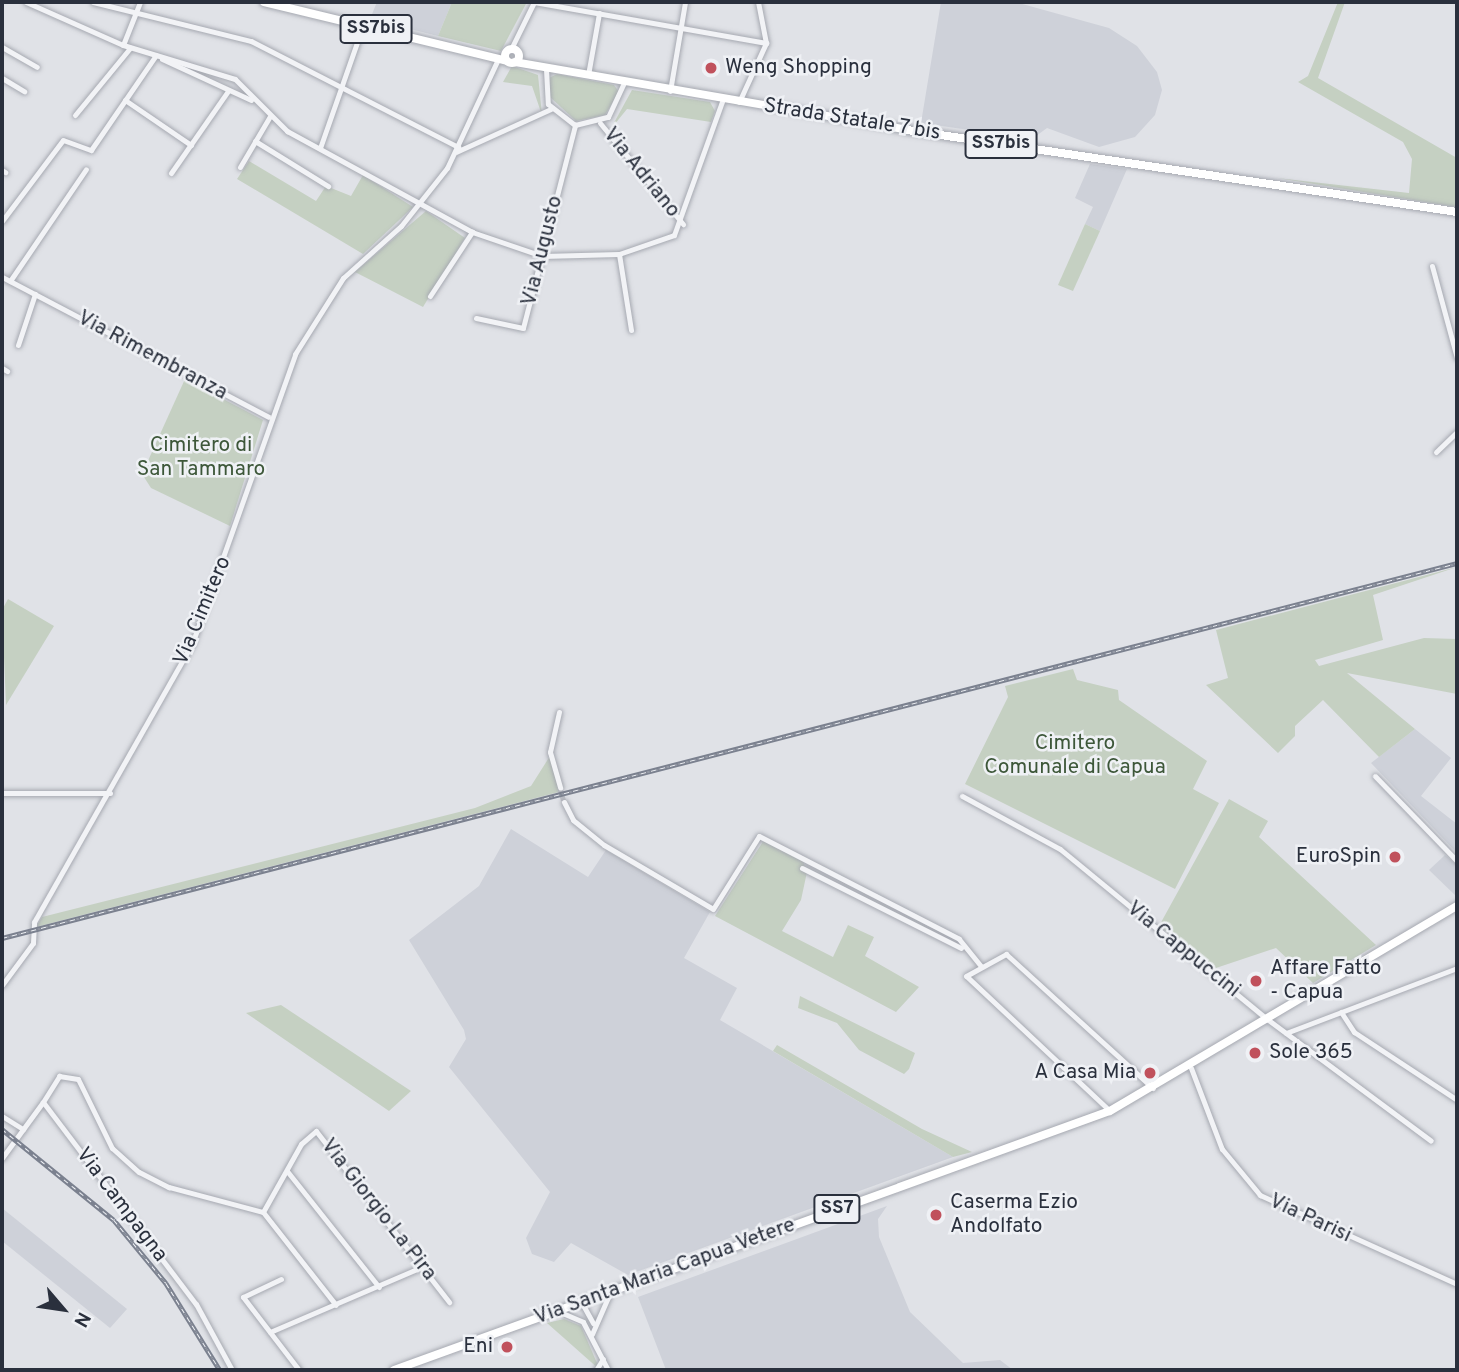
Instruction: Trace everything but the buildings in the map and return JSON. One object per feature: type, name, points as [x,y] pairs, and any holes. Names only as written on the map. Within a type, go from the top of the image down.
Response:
[{"type":"main road","name":"SS7bis","points":[[264,2],[489,56],[510,56],[542,68]]},
{"type":"main road","name":"Strada Statale 7 bis","points":[[542,68],[739,102],[1457,212]]},
{"type":"main road","name":"Via Santa Maria Capua Vetere","points":[[394,1370],[583,1305],[1110,1111],[1191,1068],[1267,1019],[1457,906]]},
{"type":"street","points":[[26,2],[130,48],[235,79],[271,116],[320,148],[422,201],[472,232],[542,256],[619,254],[667,239],[682,224],[723,99]]},
{"type":"street","points":[[93,2],[251,41],[342,86],[457,150],[551,109]]},
{"type":"street","points":[[122,45],[140,2]]},
{"type":"street","points":[[510,56],[534,2],[766,43]]},
{"type":"street","points":[[670,90],[685,2]]},
{"type":"street","points":[[739,102],[766,43],[758,2]]},
{"type":"street","points":[[587,76],[599,13]]},
{"type":"street","points":[[320,148],[363,25]]},
{"type":"street","points":[[2,47],[37,67]]},
{"type":"street","points":[[75,115],[130,48]]},
{"type":"street","points":[[156,55],[254,101]]},
{"type":"street","points":[[2,221],[63,140],[91,150],[156,55]]},
{"type":"street","name":"Via Cimitero","points":[[2,985],[33,943],[34,922],[110,793],[202,620],[269,417],[324,304],[422,201],[457,150],[510,56]]},
{"type":"street","points":[[542,68],[551,109],[575,125],[600,123],[620,103],[624,83]]},
{"type":"street","points":[[2,78],[24,91]]},
{"type":"street","points":[[171,173],[228,91]]},
{"type":"street","points":[[125,100],[191,145]]},
{"type":"street","points":[[240,167],[271,116]]},
{"type":"street","name":"Via Adriano","points":[[600,123],[682,224]]},
{"type":"street","name":"Via Augusto","points":[[476,318],[523,328],[575,125]]},
{"type":"street","points":[[255,141],[328,186]]},
{"type":"street","points":[[10,281],[86,169]]},
{"type":"street","points":[[430,296],[472,232]]},
{"type":"street","points":[[619,254],[631,330]]},
{"type":"street","points":[[1432,266],[1457,358]]},
{"type":"street","name":"Via Rimembranza","points":[[2,276],[269,417]]},
{"type":"street","points":[[18,345],[35,294]]},
{"type":"street","points":[[1436,452],[1457,432]]},
{"type":"street","points":[[559,712],[550,752],[560,788]]},
{"type":"street","points":[[1375,776],[1457,861]]},
{"type":"street","points":[[2,793],[110,793]]},
{"type":"street","name":"Via Cappuccini","points":[[962,796],[1060,849],[1267,1019],[1431,1141]]},
{"type":"street","points":[[564,802],[573,820],[604,845],[713,909],[759,836],[959,939],[961,948]]},
{"type":"street","points":[[802,868],[961,948],[982,967]]},
{"type":"street","points":[[1110,1111],[967,976],[1006,954],[1154,1089]]},
{"type":"street","points":[[1286,1033],[1457,968]]},
{"type":"street","points":[[1340,1012],[1354,1032],[1457,1100]]},
{"type":"street","name":"Via Parisi","points":[[1191,1068],[1222,1149],[1261,1195],[1457,1284]]},
{"type":"street","points":[[2,1158],[43,1102],[58,1076],[78,1079],[100,1130],[139,1172],[169,1188],[262,1212],[336,1305]]},
{"type":"street","name":"Via Campagna","points":[[43,1102],[196,1304],[232,1370]]},
{"type":"street","points":[[2,1116],[23,1129]]},
{"type":"street","name":"Via Giorgio La Pira","points":[[262,1212],[316,1130],[449,1302]]},
{"type":"street","points":[[287,1171],[379,1287]]},
{"type":"street","points":[[270,1332],[422,1267]]},
{"type":"street","points":[[281,1279],[243,1297],[299,1370]]},
{"type":"street","points":[[592,1334],[594,1324],[609,1295]]},
{"type":"street","points":[[583,1305],[594,1324]]},
{"type":"street","points":[[583,1305],[583,1322]]},
{"type":"street","points":[[560,1312],[583,1322],[592,1334],[608,1370]]},
{"type":"street","points":[[596,1370],[603,1359]]},
{"type":"shaded area","points":[[377,2],[452,2],[438,36],[370,19]]},
{"type":"shaded area","points":[[941,2],[1015,2],[1109,28],[1137,46],[1157,72],[1162,90],[1155,115],[1135,137],[1099,147],[1047,128],[1032,139],[921,123]]},
{"type":"shaded area","points":[[1090,164],[1127,169],[1100,231],[1085,224],[1093,207],[1075,198]]},
{"type":"shaded area","points":[[1415,729],[1451,758],[1421,796],[1457,824],[1457,853],[1371,763]]},
{"type":"shaded area","points":[[511,829],[588,877],[606,850],[710,912],[684,958],[737,988],[720,1020],[953,1157],[628,1275],[571,1243],[554,1262],[532,1254],[526,1238],[550,1192],[449,1067],[466,1039],[464,1030],[409,940],[479,886]]},
{"type":"shaded area","points":[[1445,855],[1457,865],[1457,897],[1429,870]]},
{"type":"shaded area","points":[[887,1206],[878,1219],[879,1237],[910,1312],[963,1363],[1000,1360],[1013,1370],[666,1370],[638,1297]]},
{"type":"shaded area","points":[[2,1208],[127,1309],[110,1328],[2,1241]]},
{"type":"green space","points":[[452,2],[527,2],[501,51],[438,36]]},
{"type":"green space","points":[[1338,2],[1345,2],[1318,78],[1457,158],[1456,207],[1277,178],[1409,193],[1412,159],[1403,142],[1298,82],[1308,76]]},
{"type":"green space","points":[[512,66],[538,75],[542,115],[532,86],[503,82]]},
{"type":"green space","points":[[557,74],[614,85],[619,92],[605,115],[576,121],[549,96],[549,78]]},
{"type":"green space","points":[[632,90],[710,102],[715,111],[711,122],[627,109],[610,130]]},
{"type":"green space","points":[[249,161],[316,201],[326,186],[351,196],[363,175],[413,207],[363,254],[237,179]]},
{"type":"green space","points":[[426,211],[465,238],[423,307],[355,272]]},
{"type":"green space","points":[[1085,224],[1100,231],[1073,291],[1058,285]]},
{"type":"green space","name":"Cimitero di San Tammaro","points":[[185,379],[263,420],[230,526],[151,488],[142,474]]},
{"type":"green space","points":[[1457,567],[1373,595],[1383,640],[1315,660],[1319,666],[1424,638],[1457,639],[1457,694],[1347,673],[1415,729],[1379,757],[1323,700],[1295,726],[1295,736],[1278,753],[1206,685],[1228,678],[1216,630]]},
{"type":"green space","points":[[8,599],[54,626],[6,705],[2,610]]},
{"type":"green space","name":"Cimitero Comunale di Capua","points":[[1073,669],[1077,680],[1118,690],[1119,700],[1207,761],[1193,789],[1219,803],[1175,889],[965,784],[1008,697],[1005,686]]},
{"type":"green space","points":[[550,756],[559,792],[36,927],[42,917],[475,808],[531,786]]},
{"type":"green space","points":[[1229,799],[1268,821],[1259,837],[1376,945],[1313,983],[1276,948],[1213,969],[1159,926]]},
{"type":"green space","points":[[764,840],[803,861],[807,872],[801,900],[782,931],[833,957],[848,925],[874,937],[865,956],[919,987],[896,1012],[715,916]]},
{"type":"green space","points":[[800,996],[915,1053],[909,1069],[904,1074],[859,1050],[837,1023],[798,1008]]},
{"type":"green space","points":[[281,1005],[411,1091],[389,1111],[246,1013]]},
{"type":"green space","points":[[777,1045],[922,1129],[972,1152],[953,1157],[773,1051]]},
{"type":"green space","points":[[564,1319],[581,1326],[600,1370],[547,1323]]},
{"type":"tunnel","points":[[560,788],[564,802]]},
{"type":"railway","points":[[2,938],[1457,563]]},
{"type":"railway","points":[[2,1129],[114,1220],[166,1283],[220,1370]]},
{"type":"place","name":"Weng Shopping","points":[[711,68]]},
{"type":"place","name":"EuroSpin","points":[[1395,857]]},
{"type":"place","name":"Affare Fatto - Capua","points":[[1256,981]]},
{"type":"place","name":"Sole 365","points":[[1255,1053]]},
{"type":"place","name":"A Casa Mia","points":[[1150,1073]]},
{"type":"place","name":"Caserma Ezio Andolfato","points":[[936,1215]]},
{"type":"place","name":"Eni","points":[[507,1347]]}]
